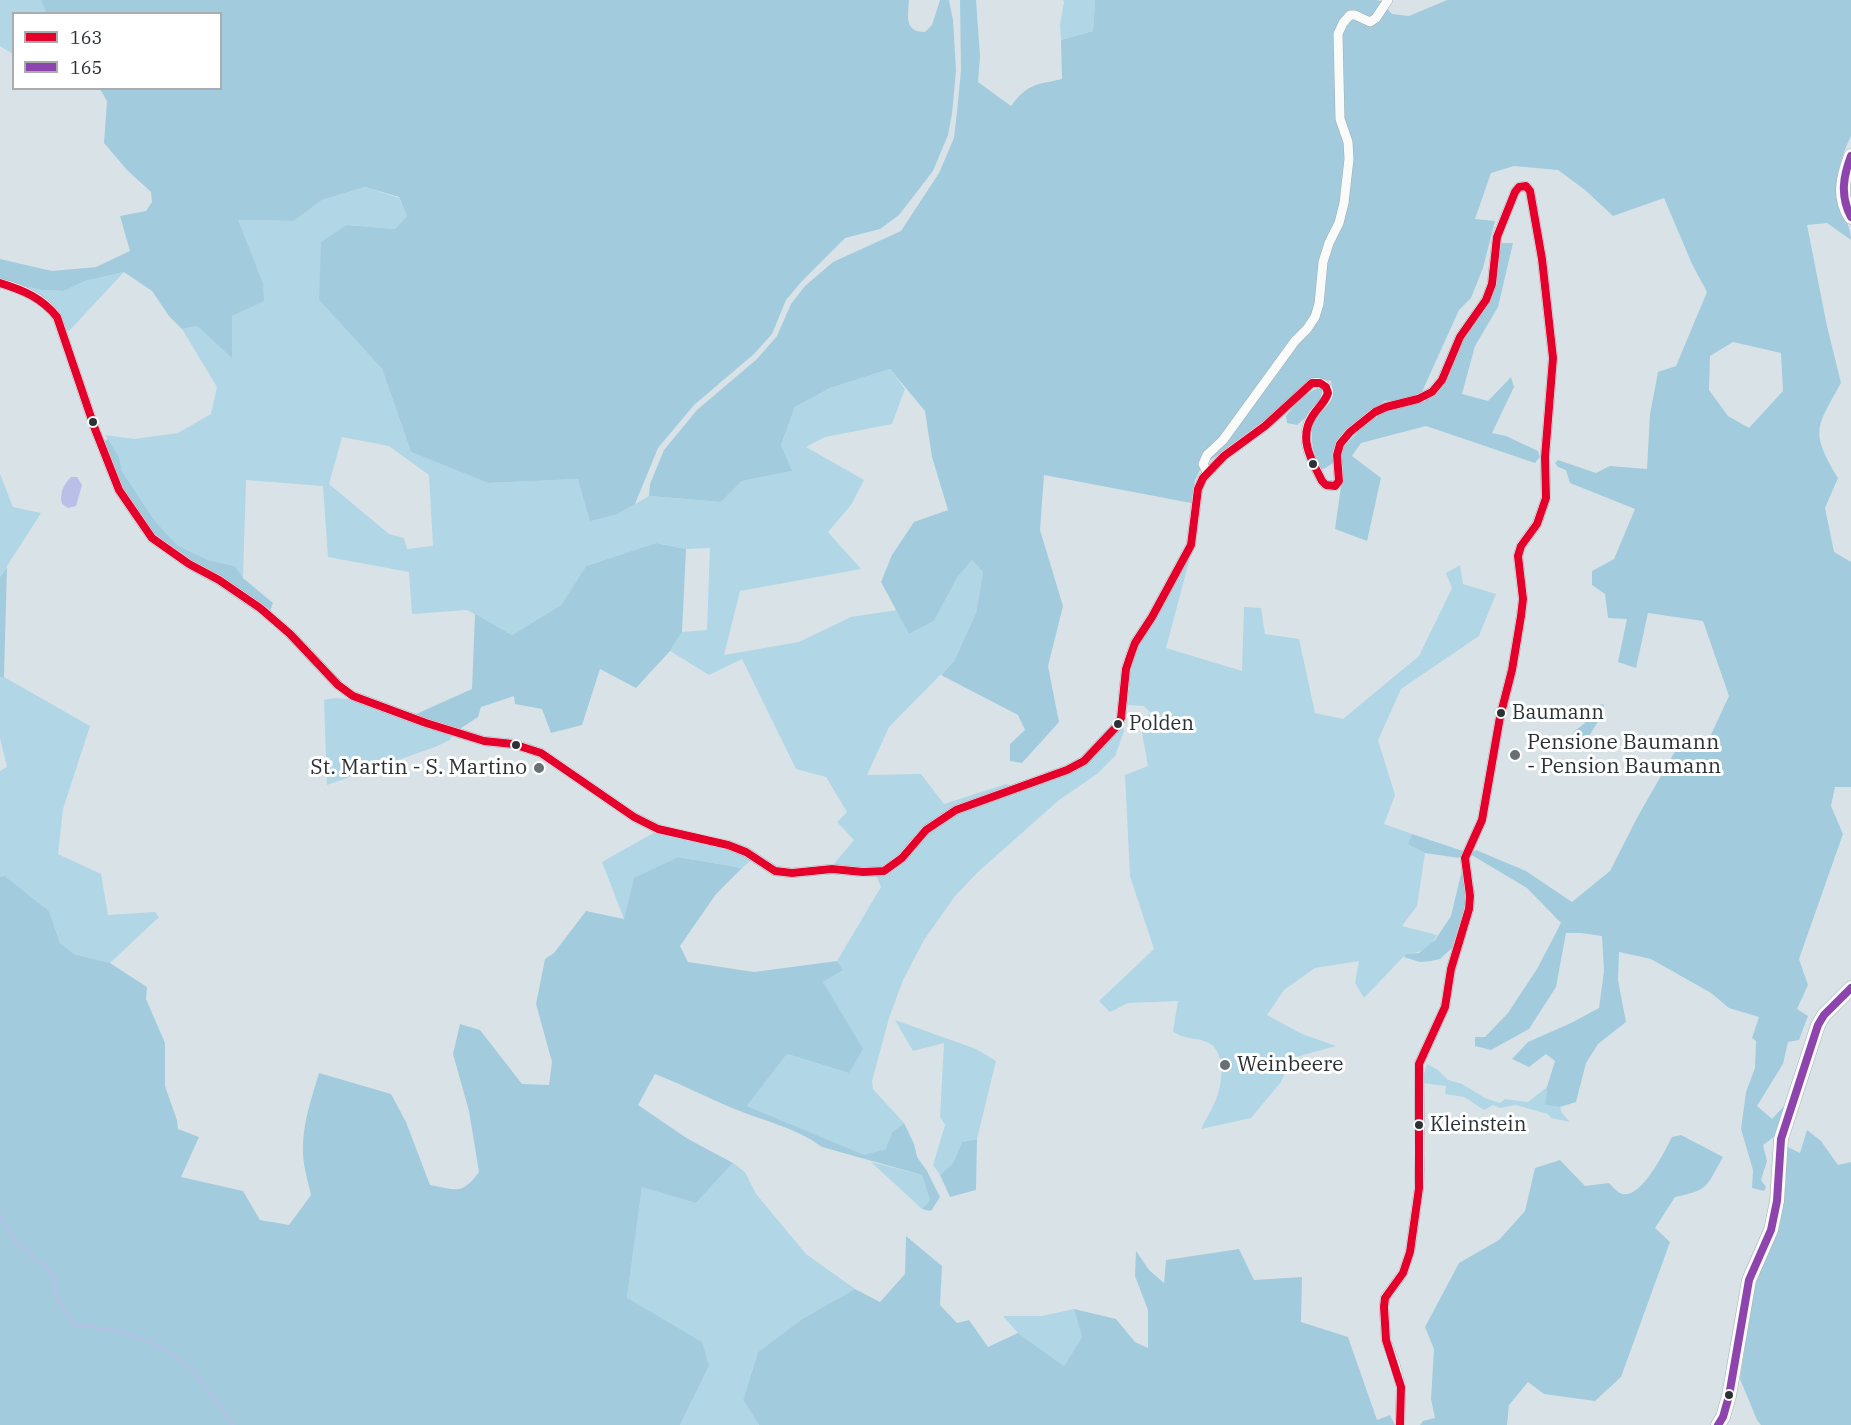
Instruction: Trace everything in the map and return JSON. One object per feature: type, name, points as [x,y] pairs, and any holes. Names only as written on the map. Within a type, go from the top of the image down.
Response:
[{"type":"main road","points":[[1851,156],[1844,175],[1842,192],[1851,217]]},
{"type":"main road","points":[[1718,1425],[1723,1417],[1729,1396],[1749,1280],[1771,1230],[1777,1201],[1781,1139],[1818,1025],[1824,1015],[1851,988]]},
{"type":"street","points":[[1207,472],[1203,464],[1208,455],[1222,440],[1295,341],[1307,329],[1320,304],[1323,262],[1339,223],[1344,203],[1349,159],[1348,142],[1340,119],[1338,34],[1350,15],[1370,22],[1376,18],[1388,0]]},
{"type":"street","points":[[0,283],[40,299],[50,306],[57,317],[95,429],[119,490],[152,538],[189,564],[219,579],[260,608],[290,634],[338,685],[353,696],[426,723],[484,741],[513,744],[541,753],[634,817],[658,829],[728,845],[746,852],[774,871],[792,873],[831,869],[884,871],[902,858],[926,830],[950,814],[1067,770],[1084,761],[1117,726],[1121,718],[1126,669],[1135,643],[1152,617],[1191,545],[1198,489],[1207,472],[1224,456],[1265,426],[1312,383],[1324,383],[1328,388],[1328,394],[1308,423],[1306,444],[1323,481],[1326,485],[1335,486],[1339,481],[1337,455],[1340,444],[1350,432],[1375,412],[1418,399],[1432,392],[1442,380],[1460,337],[1486,300],[1491,284],[1497,237],[1515,192],[1519,187],[1526,186],[1530,191],[1542,259],[1553,358],[1545,457],[1546,498],[1537,524],[1521,546],[1518,556],[1523,599],[1521,616],[1482,820],[1465,858],[1470,896],[1469,909],[1451,969],[1445,1007],[1419,1064],[1419,1188],[1407,1263],[1385,1298],[1386,1340],[1401,1387],[1400,1425]]},
{"type":"shaded area","points":[[0,0],[41,0],[46,12],[12,12],[12,53],[0,46]]},
{"type":"shaded area","points":[[41,0],[909,0],[910,26],[925,32],[932,25],[940,0],[949,0],[953,20],[956,70],[948,135],[933,171],[899,215],[880,229],[845,238],[786,300],[772,334],[754,354],[694,405],[658,448],[635,504],[618,514],[590,521],[578,479],[488,483],[411,452],[382,369],[319,300],[321,242],[347,225],[395,229],[407,216],[399,197],[365,187],[322,200],[294,221],[238,220],[263,283],[264,301],[232,316],[232,358],[197,326],[182,329],[169,316],[152,291],[124,272],[85,281],[64,291],[41,290],[0,280],[0,259],[52,271],[96,267],[130,251],[120,216],[146,211],[152,202],[151,192],[127,170],[104,143],[107,101],[101,90],[222,90],[222,12],[46,12]]},
{"type":"shaded area","points":[[960,0],[976,0],[980,56],[978,82],[1011,106],[1028,89],[1062,79],[1061,40],[1093,31],[1095,0],[1376,0],[1381,1],[1392,14],[1409,16],[1447,0],[1851,0],[1851,136],[1841,161],[1837,187],[1851,240],[1827,223],[1807,225],[1841,383],[1822,420],[1820,439],[1823,450],[1838,478],[1825,508],[1834,552],[1851,562],[1851,787],[1835,787],[1831,806],[1843,834],[1799,959],[1808,985],[1797,1009],[1808,1016],[1799,1040],[1788,1042],[1783,1064],[1757,1106],[1772,1119],[1786,1104],[1774,1137],[1763,1145],[1767,1161],[1761,1180],[1766,1187],[1764,1191],[1752,1188],[1753,1170],[1741,1129],[1746,1092],[1755,1068],[1756,1041],[1752,1038],[1759,1017],[1729,1008],[1711,993],[1651,959],[1619,952],[1618,980],[1626,1022],[1598,1044],[1586,1063],[1576,1102],[1560,1107],[1545,1105],[1547,1087],[1555,1061],[1546,1054],[1529,1067],[1512,1059],[1528,1042],[1599,1008],[1604,971],[1602,936],[1566,933],[1556,987],[1529,1029],[1491,1050],[1475,1046],[1475,1037],[1485,1037],[1508,1013],[1537,969],[1561,923],[1527,888],[1470,854],[1476,850],[1526,871],[1572,902],[1610,871],[1681,741],[1708,741],[1729,696],[1703,621],[1648,613],[1636,668],[1618,662],[1627,619],[1608,618],[1605,594],[1592,585],[1592,571],[1614,559],[1635,509],[1570,483],[1566,470],[1555,463],[1558,460],[1596,473],[1610,466],[1647,469],[1650,414],[1658,372],[1676,366],[1707,292],[1692,264],[1664,198],[1613,216],[1585,190],[1558,170],[1514,166],[1491,173],[1475,219],[1495,221],[1483,268],[1471,298],[1459,310],[1421,394],[1401,400],[1384,401],[1334,452],[1333,463],[1324,469],[1320,468],[1314,452],[1312,430],[1315,418],[1329,400],[1332,389],[1331,381],[1316,378],[1253,431],[1209,461],[1200,470],[1195,480],[1191,503],[1044,475],[1040,530],[1063,606],[1048,666],[1059,722],[1022,763],[1010,761],[1010,744],[1025,730],[1018,715],[941,675],[954,661],[976,613],[983,572],[972,560],[957,578],[934,621],[909,634],[881,582],[892,555],[914,522],[948,510],[932,457],[925,411],[890,369],[830,388],[795,407],[781,445],[792,471],[742,481],[721,502],[649,496],[650,484],[664,450],[697,410],[757,359],[777,336],[791,304],[805,286],[833,262],[901,231],[939,173],[954,138],[961,70]],"holes":[[[1733,342],[1781,353],[1783,391],[1749,428],[1728,416],[1709,390],[1710,356]]]},
{"type":"shaded area","points":[[1063,0],[1095,0],[1093,31],[1061,40]]},
{"type":"shaded area","points":[[365,187],[399,198],[407,216],[395,229],[347,225],[319,300],[382,369],[411,452],[488,483],[578,479],[618,514],[649,496],[721,502],[742,481],[791,471],[781,445],[795,407],[830,388],[890,369],[905,389],[892,424],[825,437],[806,447],[864,480],[851,505],[828,532],[861,569],[740,591],[724,655],[799,642],[851,617],[897,610],[909,634],[934,621],[957,578],[972,560],[983,572],[976,613],[954,661],[889,727],[867,775],[921,774],[944,804],[1006,784],[1012,786],[958,806],[897,859],[885,866],[874,869],[833,865],[854,840],[837,822],[847,812],[826,777],[796,769],[742,659],[709,675],[670,651],[682,632],[707,630],[710,548],[686,549],[656,543],[586,566],[561,605],[512,635],[467,610],[412,614],[409,572],[328,557],[323,486],[246,480],[243,578],[235,566],[208,560],[177,545],[155,521],[122,471],[119,457],[105,435],[134,439],[178,433],[211,414],[217,387],[182,329],[197,326],[232,357],[232,316],[263,283],[237,220],[294,221],[322,200]],"holes":[[[342,437],[389,446],[429,475],[433,546],[407,549],[404,538],[389,534],[329,484]]]},
{"type":"shaded area","points":[[1500,243],[1513,243],[1498,307],[1475,346],[1462,394],[1488,401],[1511,377],[1514,387],[1492,433],[1506,436],[1538,451],[1540,457],[1535,463],[1426,426],[1361,443],[1352,456],[1381,478],[1367,541],[1335,529],[1342,479],[1339,460],[1343,448],[1370,419],[1442,385],[1465,338],[1486,307]]},
{"type":"shaded area","points":[[124,272],[68,332],[60,315],[50,303],[21,285],[41,290],[64,291],[85,281]]},
{"type":"shaded area","points":[[1319,388],[1322,389],[1322,394],[1310,414],[1297,425],[1287,423],[1286,416],[1292,409],[1306,395]]},
{"type":"shaded area","points":[[108,439],[119,457],[122,471],[155,521],[177,545],[208,560],[235,566],[243,578],[273,603],[269,614],[155,537],[122,489],[103,442]]},
{"type":"shaded area","points":[[0,474],[13,507],[41,513],[0,577]]},
{"type":"shaded area","points":[[71,477],[77,477],[82,485],[76,506],[68,508],[62,504],[61,496],[64,486]]},
{"type":"shaded area","points":[[656,543],[686,549],[682,632],[670,651],[636,688],[600,669],[582,725],[551,733],[542,709],[515,704],[514,696],[481,707],[478,717],[458,730],[414,715],[472,689],[475,614],[512,635],[561,605],[586,566]]},
{"type":"shaded area","points":[[1191,554],[1166,648],[1242,671],[1244,607],[1261,608],[1265,634],[1299,639],[1315,713],[1343,719],[1419,656],[1452,588],[1446,573],[1460,565],[1463,584],[1496,594],[1479,636],[1401,689],[1378,740],[1395,795],[1384,824],[1412,834],[1409,844],[1425,853],[1417,906],[1402,926],[1437,935],[1424,949],[1406,954],[1364,998],[1355,983],[1359,961],[1315,968],[1284,990],[1267,1015],[1302,1034],[1336,1046],[1292,1058],[1281,1082],[1251,1118],[1201,1129],[1219,1090],[1220,1060],[1212,1045],[1173,1031],[1178,1001],[1128,1003],[1110,1012],[1099,1001],[1154,949],[1130,876],[1125,775],[1148,766],[1140,722],[1151,713],[1144,706],[1128,705],[1130,672],[1140,640]]},
{"type":"shaded area","points":[[7,567],[4,677],[0,677],[0,577]]},
{"type":"shaded area","points":[[0,677],[4,677],[90,726],[63,809],[58,854],[101,874],[108,915],[155,912],[159,917],[110,963],[74,954],[60,943],[49,911],[5,876],[0,877],[0,771],[7,767],[0,738]]},
{"type":"shaded area","points":[[350,699],[452,736],[450,740],[435,747],[327,785],[324,700]]},
{"type":"shaded area","points":[[1601,704],[1604,705],[1602,715],[1586,741],[1573,732],[1585,723]]},
{"type":"shaded area","points":[[1118,727],[1123,728],[1124,731],[1115,756],[1097,774],[1059,800],[978,872],[955,896],[924,940],[903,980],[889,1018],[872,1081],[873,1089],[904,1123],[892,1132],[887,1149],[864,1156],[747,1106],[787,1054],[849,1073],[823,982],[842,970],[837,961],[881,887],[876,875],[952,816],[1069,772]]},
{"type":"shaded area","points":[[657,831],[730,849],[753,859],[742,868],[678,857],[635,878],[624,919],[602,862]]},
{"type":"shaded area","points":[[1412,834],[1463,851],[1459,858],[1425,853],[1408,844]]},
{"type":"shaded area","points":[[678,857],[742,868],[716,894],[680,946],[688,962],[754,972],[837,961],[843,970],[823,982],[863,1049],[849,1073],[787,1054],[747,1106],[864,1155],[886,1149],[892,1132],[904,1123],[914,1144],[917,1157],[940,1197],[931,1211],[922,1209],[930,1200],[922,1175],[822,1147],[790,1129],[732,1108],[655,1074],[638,1105],[688,1139],[733,1163],[696,1203],[642,1187],[627,1298],[702,1342],[709,1366],[680,1425],[0,1425],[0,877],[5,876],[49,911],[60,943],[74,954],[110,963],[147,987],[146,999],[165,1043],[165,1086],[178,1129],[199,1137],[181,1177],[243,1191],[260,1220],[289,1225],[311,1195],[304,1163],[303,1142],[308,1112],[319,1073],[391,1094],[406,1122],[430,1185],[458,1189],[468,1184],[479,1172],[469,1111],[453,1054],[460,1024],[480,1030],[522,1084],[549,1085],[552,1062],[536,1004],[545,959],[554,953],[586,911],[624,919],[634,878]]},
{"type":"shaded area","points":[[1462,870],[1466,902],[1452,948],[1440,959],[1431,961],[1420,962],[1404,957],[1406,954],[1419,953],[1435,940],[1451,916]]},
{"type":"shaded area","points":[[895,1020],[976,1049],[996,1061],[977,1139],[962,1142],[953,1163],[940,1175],[933,1165],[945,1125],[940,1117],[944,1043],[913,1051]]},
{"type":"shaded area","points":[[1427,1064],[1438,1070],[1448,1080],[1462,1084],[1485,1098],[1500,1103],[1505,1099],[1528,1102],[1547,1087],[1545,1105],[1560,1107],[1570,1122],[1551,1118],[1548,1114],[1516,1105],[1500,1108],[1493,1105],[1484,1110],[1464,1097],[1445,1094],[1446,1086],[1421,1083]]},
{"type":"shaded area","points":[[1807,1130],[1821,1141],[1838,1165],[1851,1162],[1851,1425],[1761,1425],[1740,1379],[1753,1291],[1780,1224],[1786,1182],[1786,1146],[1800,1153]]},
{"type":"shaded area","points":[[1681,1135],[1723,1157],[1705,1186],[1694,1192],[1675,1197],[1655,1228],[1670,1242],[1621,1377],[1595,1401],[1544,1394],[1528,1382],[1509,1405],[1507,1425],[1420,1425],[1423,1421],[1435,1418],[1431,1399],[1434,1349],[1425,1327],[1459,1263],[1499,1240],[1525,1211],[1535,1168],[1560,1160],[1585,1186],[1609,1183],[1620,1193],[1628,1194],[1636,1190],[1651,1174],[1672,1137]]},
{"type":"shaded area","points":[[977,1139],[976,1190],[950,1197],[940,1175],[953,1163],[962,1142]]},
{"type":"shaded area","points":[[871,1162],[922,1175],[930,1200],[922,1209]]},
{"type":"shaded area","points":[[733,1163],[745,1172],[756,1194],[806,1254],[855,1289],[802,1319],[758,1352],[743,1400],[759,1425],[680,1425],[709,1366],[627,1298],[642,1186],[696,1203]]},
{"type":"shaded area","points":[[906,1236],[942,1266],[940,1305],[957,1323],[969,1320],[988,1347],[1018,1333],[1064,1366],[1082,1337],[1074,1309],[1116,1319],[1135,1342],[1148,1348],[1148,1310],[1135,1276],[1136,1251],[1149,1270],[1164,1283],[1166,1260],[1239,1249],[1254,1280],[1302,1277],[1301,1322],[1348,1337],[1377,1420],[1390,1415],[1395,1425],[759,1425],[743,1400],[758,1352],[802,1319],[855,1289],[880,1302],[905,1274]]},
{"type":"shaded area","points":[[1074,1309],[1082,1337],[1064,1366],[1018,1333],[1003,1316],[1042,1316]]},
{"type":"waterway","points":[[0,1214],[15,1241],[43,1264],[56,1280],[54,1293],[73,1324],[120,1331],[160,1346],[193,1370],[233,1425]]},
{"type":"transit line","name":"165","points":[[1851,156],[1844,186],[1845,202],[1851,217]]},
{"type":"transit line","name":"163","points":[[0,283],[32,295],[57,317],[95,429],[119,490],[152,538],[260,608],[290,634],[338,685],[353,696],[426,723],[484,741],[513,744],[541,753],[634,817],[658,829],[728,845],[746,852],[775,871],[792,873],[832,869],[863,872],[884,871],[902,858],[926,830],[956,810],[1067,770],[1084,761],[1117,726],[1121,718],[1126,669],[1135,643],[1152,617],[1191,545],[1198,489],[1203,478],[1224,456],[1265,426],[1312,383],[1320,383],[1326,387],[1328,393],[1308,425],[1306,442],[1322,481],[1326,485],[1335,486],[1339,481],[1337,455],[1340,444],[1350,432],[1375,412],[1418,399],[1432,392],[1442,380],[1460,337],[1486,300],[1492,284],[1497,237],[1515,192],[1519,187],[1526,186],[1530,191],[1542,259],[1553,358],[1545,457],[1546,498],[1537,524],[1521,546],[1518,556],[1523,599],[1521,616],[1482,820],[1465,858],[1470,896],[1469,909],[1451,969],[1445,1007],[1419,1064],[1419,1188],[1410,1252],[1403,1273],[1385,1298],[1384,1307],[1386,1340],[1401,1387],[1400,1425]]},
{"type":"transit line","name":"165","points":[[1718,1425],[1723,1417],[1729,1396],[1749,1280],[1771,1230],[1777,1201],[1781,1139],[1818,1025],[1824,1015],[1851,988]]},
{"type":"place","name":"Baumann","points":[[1501,713]]},
{"type":"place","name":"Polden","points":[[1118,724]]},
{"type":"place","name":"Pensione Baumann - Pension Baumann","points":[[1515,755]]},
{"type":"place","name":"St. Martin - S. Martino","points":[[539,768]]},
{"type":"place","name":"Weinbeere","points":[[1225,1065]]},
{"type":"place","name":"Kleinstein","points":[[1419,1125]]}]
